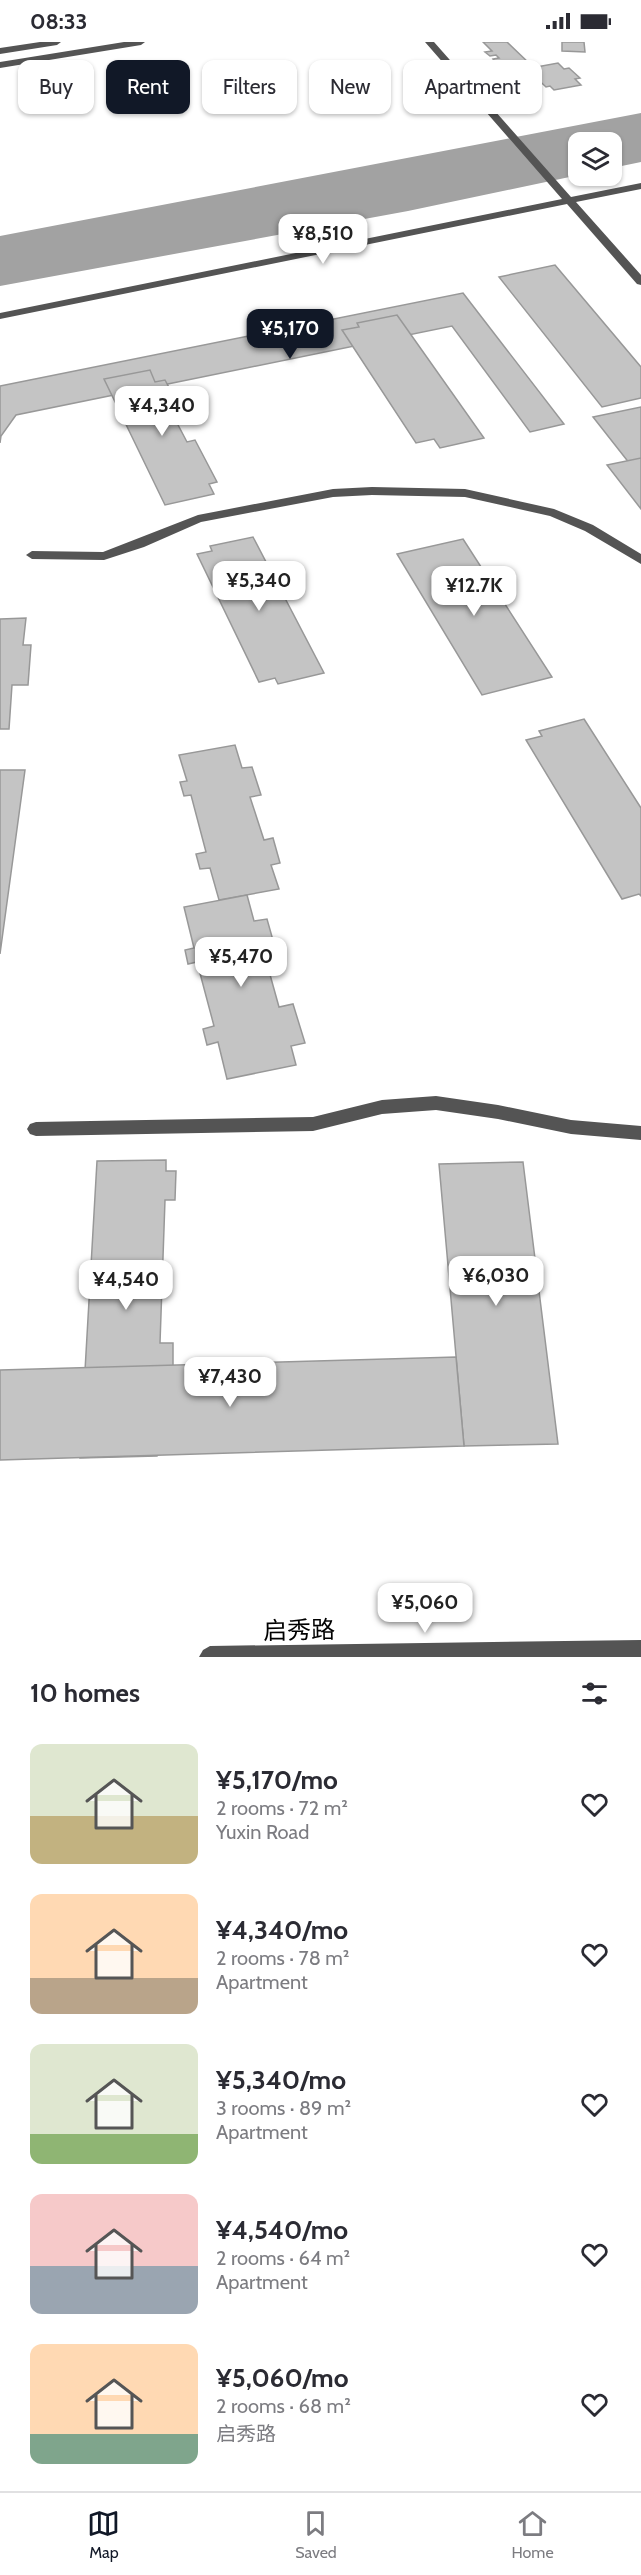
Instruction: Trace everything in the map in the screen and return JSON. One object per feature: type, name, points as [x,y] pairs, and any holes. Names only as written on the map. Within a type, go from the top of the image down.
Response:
[{"type":"street","points":[[0,51],[57,42]]},
{"type":"street","points":[[0,65],[141,42]]},
{"type":"street","points":[[429,42],[641,282]]},
{"type":"street","points":[[0,316],[566,197],[641,186]]},
{"type":"street","points":[[32,555],[104,556],[140,544],[198,519],[314,496],[372,491],[465,493],[554,513],[589,528],[641,560]]},
{"type":"street","points":[[36,1129],[312,1124],[382,1107],[436,1103],[498,1112],[571,1127],[641,1133]]},
{"type":"street","name":"启秀路","points":[[210,1657],[641,1650]]},
{"type":"shaded area","points":[[641,113],[641,162],[622,166],[622,132],[568,132],[568,177],[408,211],[0,286],[0,236]]},
{"type":"building","points":[[483,42],[507,42],[526,60],[494,60],[499,58],[485,52],[492,51]]},
{"type":"building","points":[[562,42],[584,42],[585,52],[562,51]]},
{"type":"building","points":[[558,63],[564,69],[569,68],[580,78],[575,79],[581,85],[554,90],[550,86],[546,87],[542,83],[542,66]]},
{"type":"building","points":[[555,265],[641,367],[641,398],[602,407],[499,277]]},
{"type":"building","points":[[463,293],[564,424],[530,432],[452,326],[16,415],[1,436],[0,443],[0,386]]},
{"type":"building","points":[[397,315],[484,438],[440,448],[434,439],[416,443],[342,330],[359,327],[357,323]]},
{"type":"building","points":[[150,370],[155,382],[165,380],[186,419],[176,421],[187,442],[195,440],[217,482],[209,484],[214,494],[165,505],[104,379]]},
{"type":"building","points":[[641,407],[641,478],[593,417]]},
{"type":"building","points":[[641,458],[641,509],[607,465]]},
{"type":"building","points":[[253,537],[324,673],[278,684],[275,678],[259,682],[197,554],[212,551],[210,546]]},
{"type":"building","points":[[463,539],[552,677],[482,695],[397,554]]},
{"type":"building","points":[[26,618],[23,645],[31,645],[28,685],[12,685],[9,729],[0,729],[0,619]]},
{"type":"building","points":[[584,719],[641,808],[641,896],[639,894],[622,899],[526,740],[542,736],[539,731]]},
{"type":"building","points":[[235,745],[242,768],[252,767],[261,795],[250,797],[264,840],[273,838],[280,863],[271,865],[279,889],[219,900],[210,868],[200,869],[196,854],[206,852],[191,795],[184,796],[180,782],[187,781],[179,755]]},
{"type":"building","points":[[0,770],[25,770],[0,954]]},
{"type":"building","points":[[247,895],[254,921],[267,919],[276,951],[264,953],[279,1007],[293,1004],[305,1043],[291,1046],[296,1065],[227,1079],[218,1042],[207,1045],[203,1029],[214,1026],[197,962],[188,964],[185,950],[194,948],[184,907]]},
{"type":"building","points":[[166,1160],[166,1171],[176,1171],[175,1200],[165,1200],[160,1343],[173,1343],[173,1382],[160,1382],[157,1456],[80,1458],[97,1161]]},
{"type":"building","points":[[523,1162],[558,1444],[464,1446],[439,1164]]},
{"type":"building","points":[[456,1357],[464,1446],[0,1460],[0,1370]]}]
